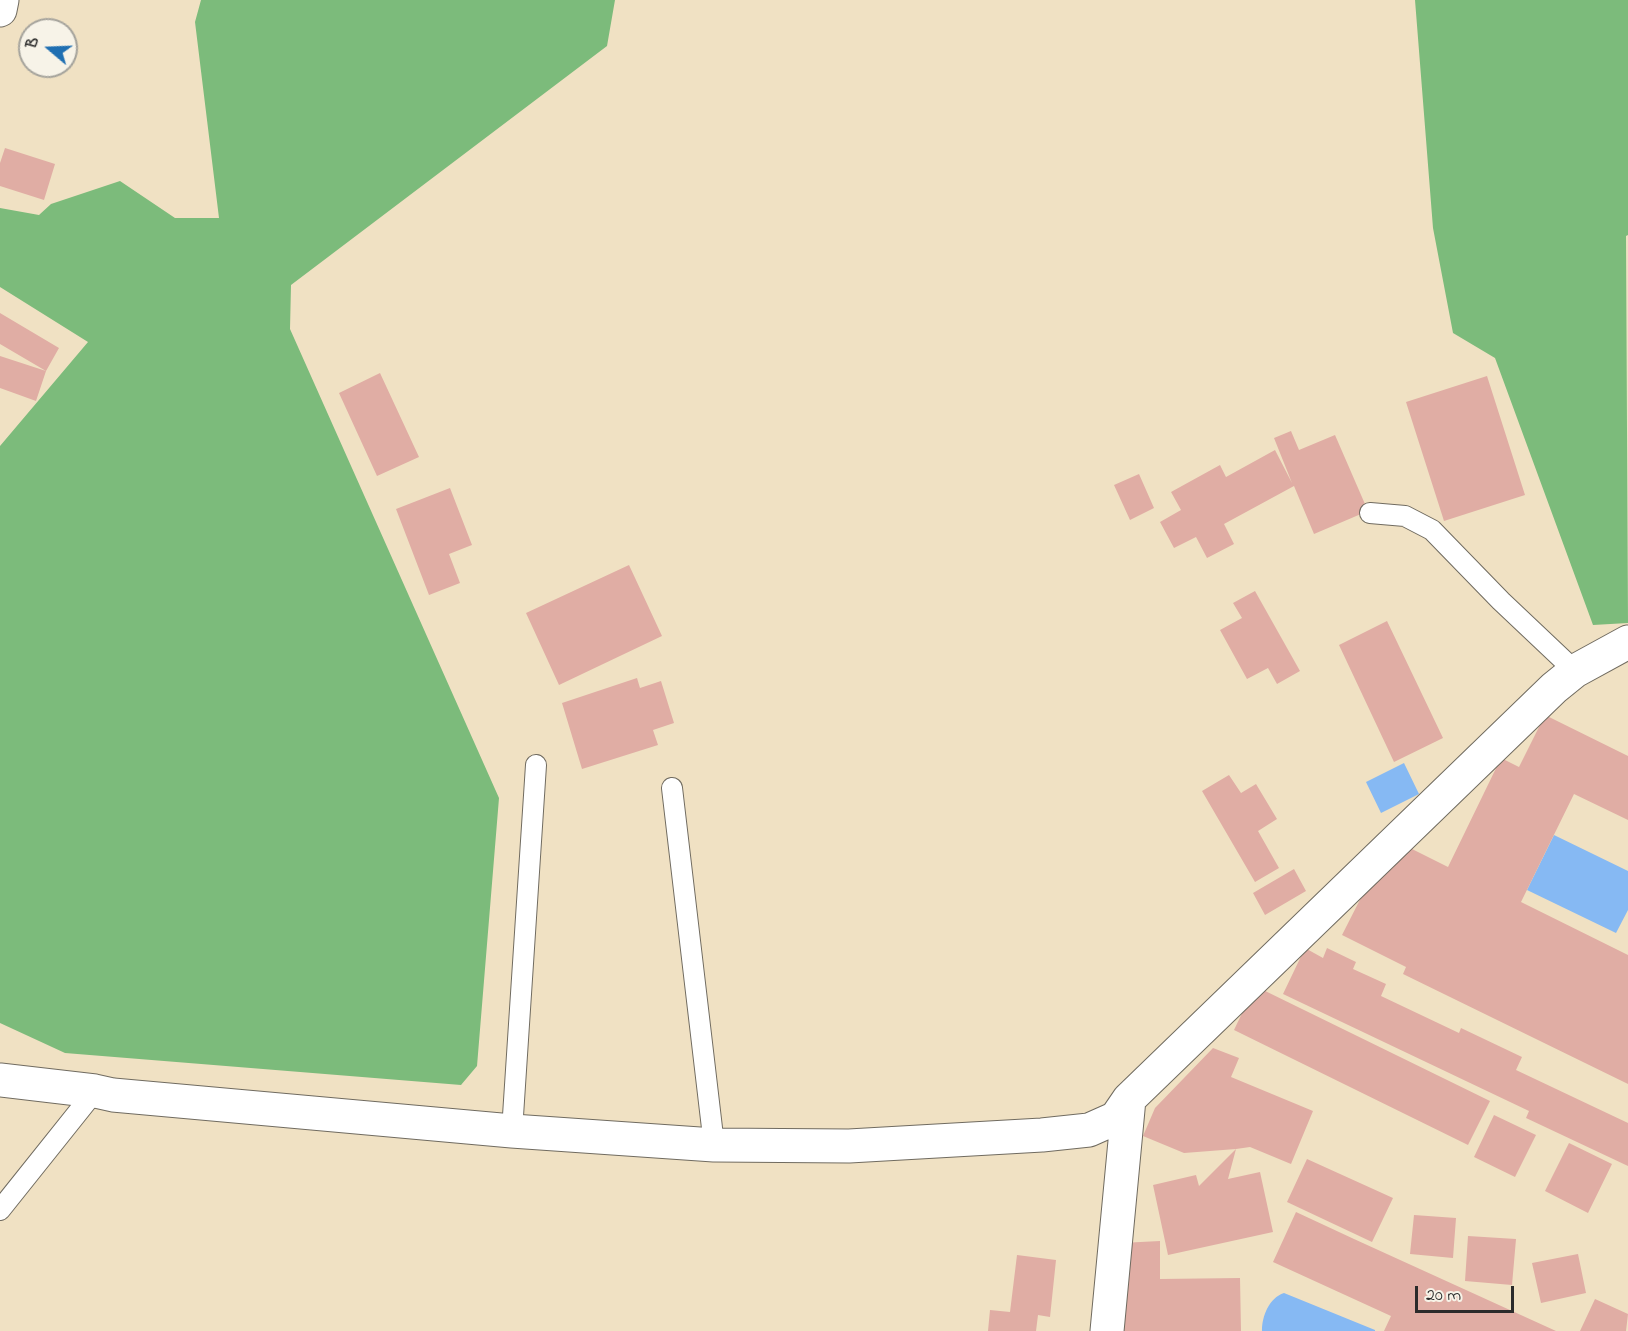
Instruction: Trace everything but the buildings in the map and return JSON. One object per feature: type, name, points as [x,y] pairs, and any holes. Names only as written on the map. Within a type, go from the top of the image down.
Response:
[{"type":"street","points":[[0,10],[2,0]]},
{"type":"street","points":[[0,1080],[113,1095],[512,1131],[714,1145],[849,1146],[1042,1135],[1089,1130],[1116,1118],[1130,1099],[1554,688],[1575,671],[1628,642]]},
{"type":"street","points":[[1107,1331],[1130,1099]]},
{"type":"lane","points":[[1370,513],[1405,516],[1432,530],[1501,601],[1575,671]]},
{"type":"lane","points":[[512,1131],[536,765]]},
{"type":"lane","points":[[672,788],[714,1145]]},
{"type":"lane","points":[[0,1210],[95,1091]]},
{"type":"green space","points":[[201,0],[615,0],[607,46],[291,285],[290,329],[499,798],[477,1066],[461,1085],[65,1053],[0,1023],[0,446],[88,342],[0,287],[0,208],[39,215],[51,204],[120,181],[175,218],[219,218],[195,22]]},
{"type":"green space","points":[[1415,0],[1628,0],[1628,235],[1626,236],[1628,623],[1593,625],[1495,358],[1453,333],[1433,228]]},
{"type":"water","points":[[1404,763],[1419,794],[1381,813],[1366,782]]},
{"type":"water","points":[[1554,835],[1628,871],[1628,910],[1616,933],[1527,890]]},
{"type":"water","points":[[1284,1293],[1375,1331],[1262,1331],[1267,1308],[1274,1299]]}]
